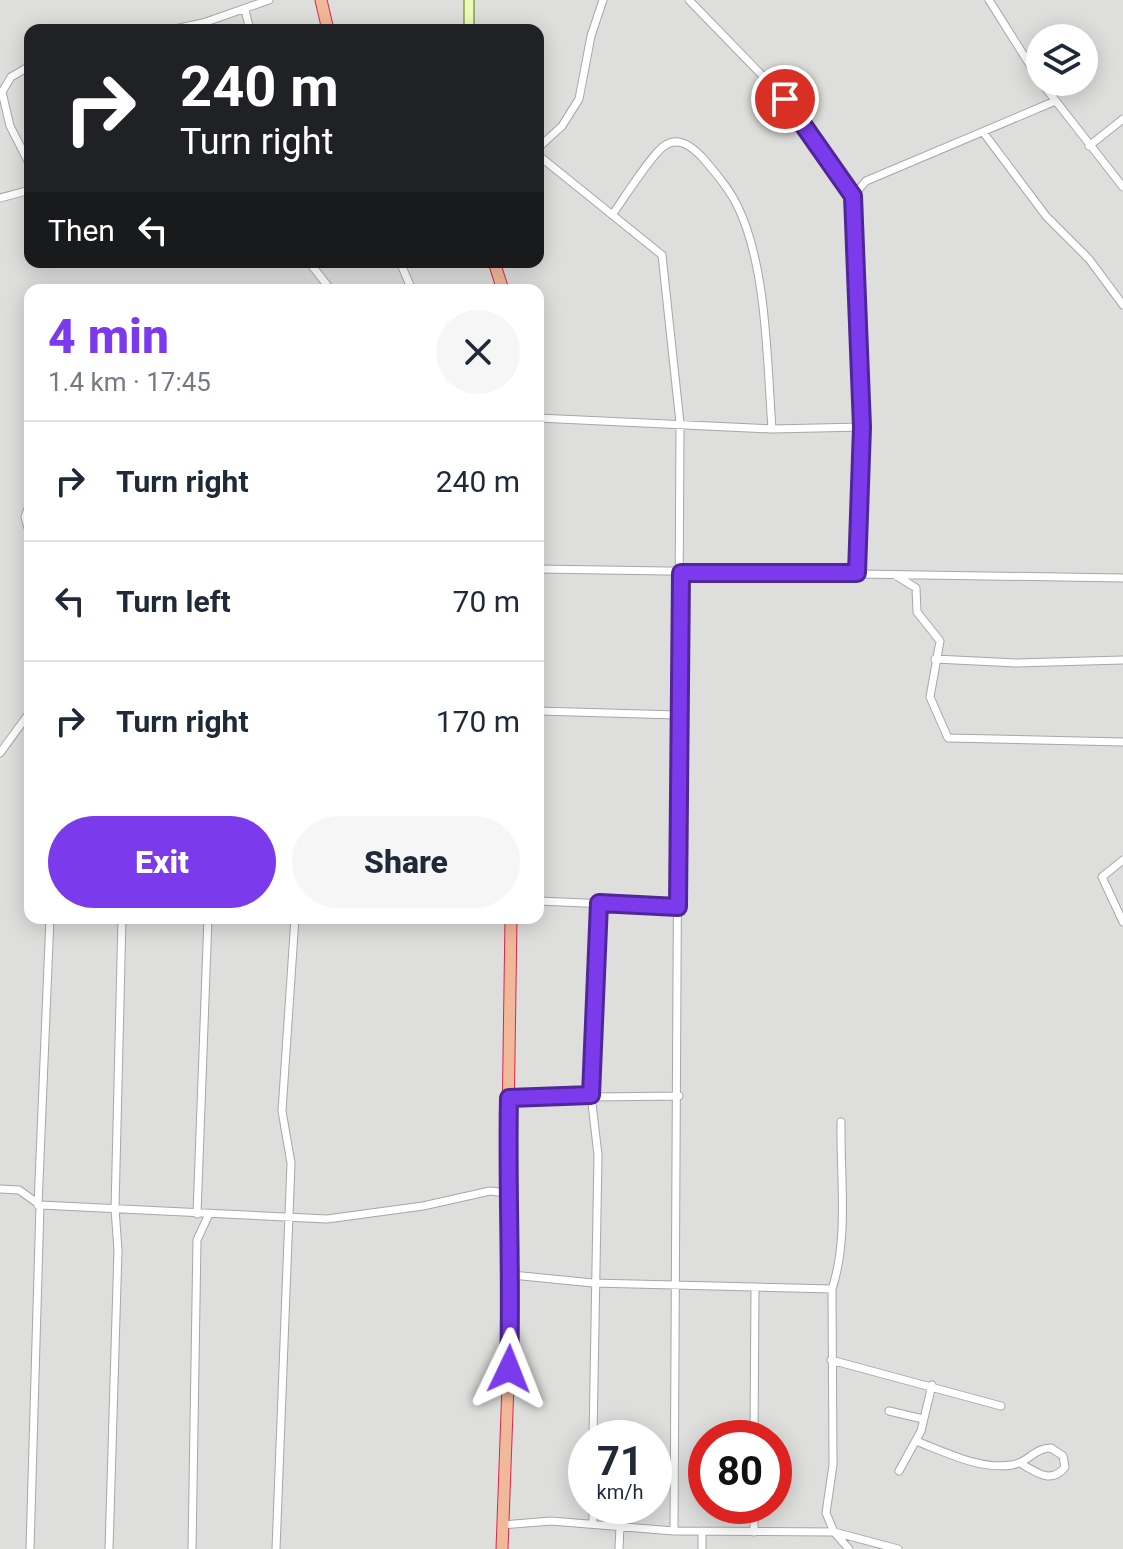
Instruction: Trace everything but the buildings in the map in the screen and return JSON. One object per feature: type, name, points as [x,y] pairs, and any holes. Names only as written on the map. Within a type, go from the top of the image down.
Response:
[{"type":"highway","points":[[321,0],[327,24]]},
{"type":"highway","points":[[502,1549],[512,1275],[507,1193],[511,924]]},
{"type":"main road","points":[[469,0],[469,24]]},
{"type":"street","points":[[192,24],[269,0]]},
{"type":"street","points":[[544,142],[562,126],[579,99],[591,36],[603,0]]},
{"type":"street","points":[[689,0],[785,99],[853,196],[862,427],[857,573]]},
{"type":"street","points":[[989,0],[1026,59]]},
{"type":"street","points":[[245,10],[248,24]]},
{"type":"street","points":[[24,69],[2,85],[10,126],[24,153]]},
{"type":"street","points":[[1049,96],[1123,187]]},
{"type":"street","points":[[853,196],[866,181],[1053,102]]},
{"type":"street","points":[[1089,146],[1123,119]]},
{"type":"street","points":[[983,132],[1046,216],[1089,259],[1123,305]]},
{"type":"street","points":[[612,215],[664,146],[680,142],[692,147],[718,175],[737,205],[748,236],[764,319],[772,429]]},
{"type":"street","points":[[544,160],[662,255],[680,423],[681,573],[677,715],[679,1096],[673,1286],[674,1531]]},
{"type":"street","points":[[0,198],[24,192]]},
{"type":"street","points":[[314,268],[326,284]]},
{"type":"street","points":[[544,418],[772,429],[862,427]]},
{"type":"street","points":[[544,569],[1123,578]]},
{"type":"street","points":[[893,573],[916,588],[917,612],[940,641],[930,697],[948,738],[1123,742]]},
{"type":"street","points":[[935,659],[1016,663],[1123,660]]},
{"type":"street","points":[[544,711],[677,715]]},
{"type":"street","points":[[0,753],[24,720]]},
{"type":"street","points":[[1123,860],[1102,877],[1123,922]]},
{"type":"street","points":[[544,901],[678,907]]},
{"type":"street","points":[[593,1420],[593,1283],[598,1155],[591,1095],[599,903]]},
{"type":"street","points":[[30,1549],[50,924]]},
{"type":"street","points":[[109,1549],[118,1250],[115,1209],[122,924]]},
{"type":"street","points":[[197,1214],[208,924]]},
{"type":"street","points":[[276,1549],[291,1163],[282,1111],[295,924]]},
{"type":"street","points":[[509,1098],[679,1096]]},
{"type":"street","points":[[841,1122],[840,1239],[838,1270],[832,1289],[833,1465],[826,1513],[834,1532],[849,1549]]},
{"type":"street","points":[[0,1189],[19,1190],[39,1205],[327,1219],[423,1206],[490,1191],[507,1193]]},
{"type":"street","points":[[192,1549],[197,1240],[209,1214]]},
{"type":"street","points":[[512,1275],[593,1283],[832,1289]]},
{"type":"street","points":[[754,1420],[755,1287]]},
{"type":"street","points":[[831,1360],[1001,1406]]},
{"type":"street","points":[[899,1471],[905,1455],[916,1441],[932,1385]]},
{"type":"street","points":[[889,1411],[923,1419]]},
{"type":"street","points":[[916,1441],[969,1461],[999,1466],[1020,1463],[1039,1449],[1051,1448],[1063,1456],[1065,1467],[1057,1476],[1046,1477],[1020,1463]]},
{"type":"street","points":[[502,1525],[568,1522]]},
{"type":"street","points":[[606,1524],[674,1531],[834,1532],[898,1549]]},
{"type":"street","points":[[754,1524],[754,1532]]},
{"type":"street","points":[[619,1549],[620,1525]]},
{"type":"street","points":[[702,1531],[702,1549]]},
{"type":"shaded area","points":[[0,0],[1123,0],[1123,1549],[0,1549]]},
{"type":"route","points":[[509,1369],[512,1275],[507,1193],[509,1098],[591,1095],[599,903],[678,907],[677,715],[681,573],[857,573],[862,427],[853,196],[785,99]]}]
